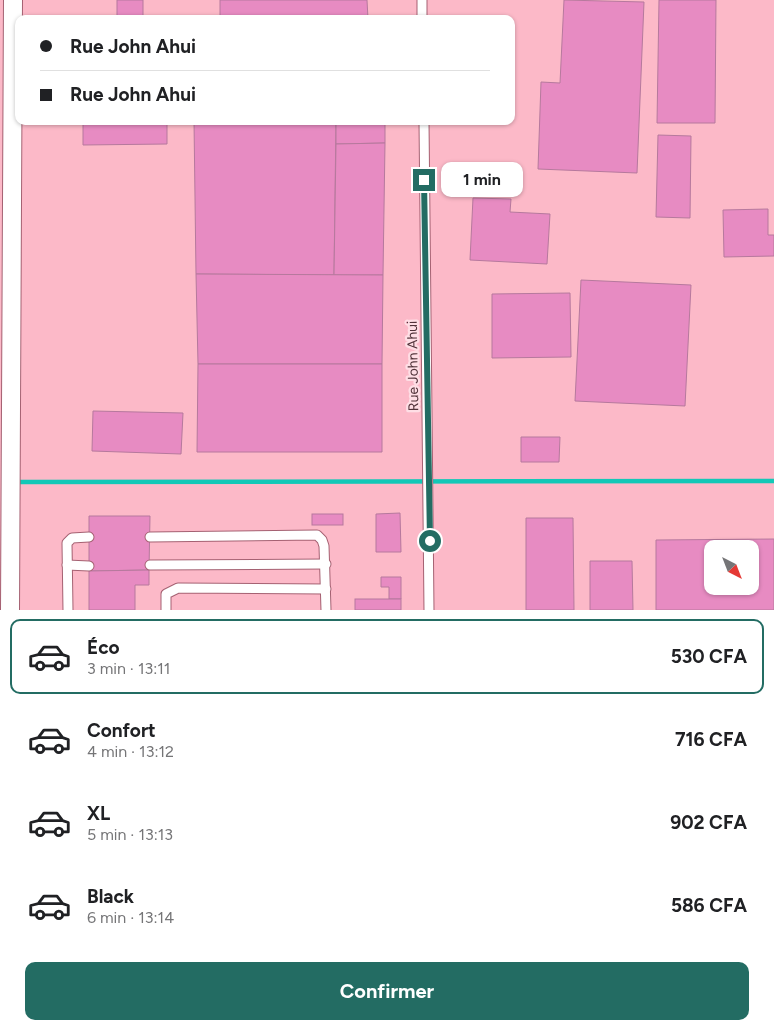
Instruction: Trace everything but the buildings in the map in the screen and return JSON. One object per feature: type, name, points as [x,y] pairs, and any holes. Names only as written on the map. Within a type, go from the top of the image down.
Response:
[{"type":"street","points":[[10,610],[11,464],[6,179],[13,0]]},
{"type":"lane","points":[[422,0],[422,15]]},
{"type":"lane","name":"Rue John Ahui","points":[[424,125],[429,610]]},
{"type":"lane","points":[[150,537],[317,535],[322,540],[326,564],[326,610]]},
{"type":"lane","points":[[68,610],[67,565],[69,540],[89,537]]},
{"type":"lane","points":[[150,565],[326,564]]},
{"type":"lane","points":[[67,565],[89,566]]},
{"type":"lane","points":[[166,610],[166,594],[178,588],[326,589]]},
{"type":"shaded area","points":[[0,0],[774,0],[774,610],[0,610]]},
{"type":"waterway","points":[[14,482],[774,481]]},
{"type":"route","points":[[424,180],[430,541]]}]
